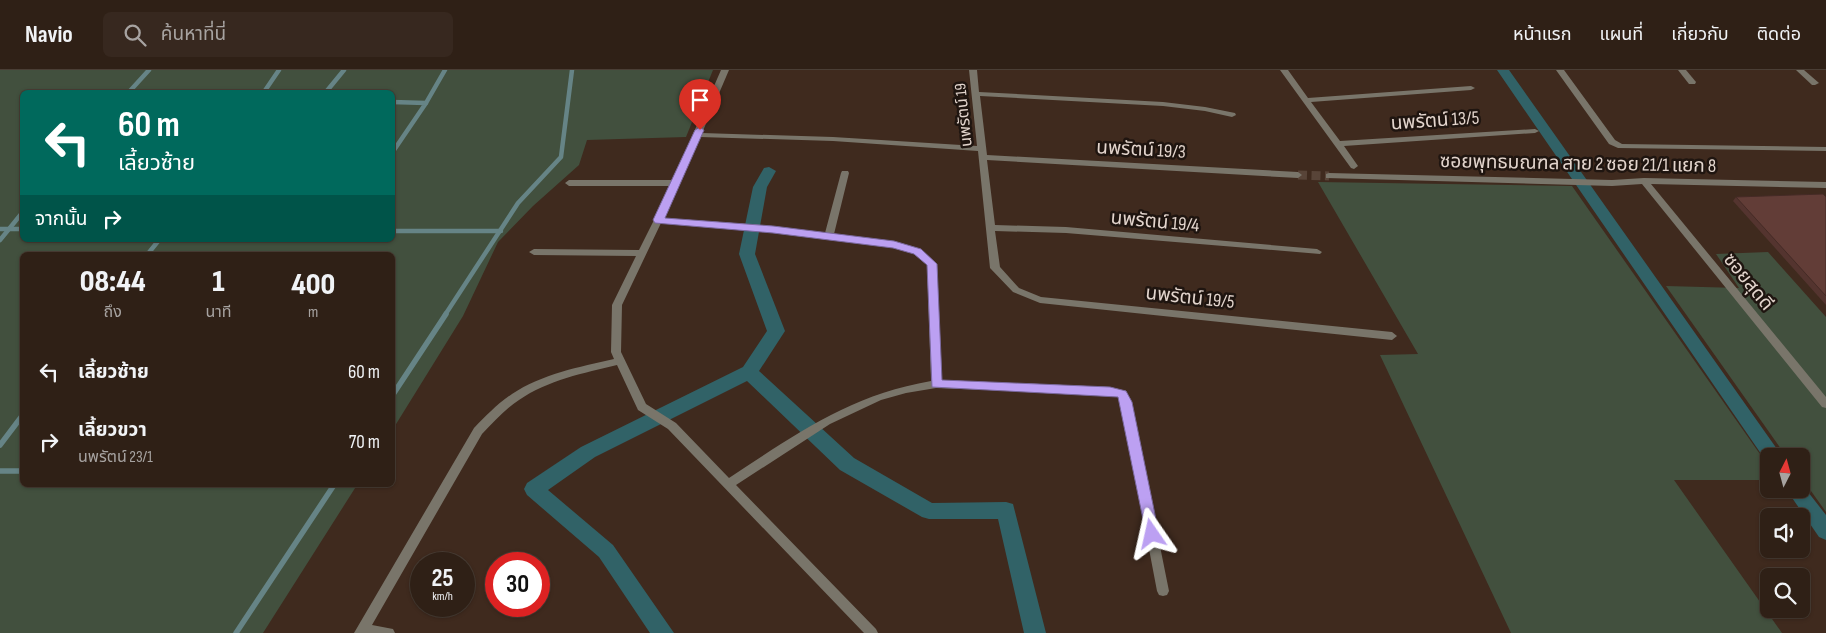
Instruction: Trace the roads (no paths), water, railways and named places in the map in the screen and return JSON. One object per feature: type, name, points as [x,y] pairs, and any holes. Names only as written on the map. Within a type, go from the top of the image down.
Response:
[{"type":"street","points":[[725,70],[676,183],[617,304],[616,352],[642,407],[672,426],[872,633]]},
{"type":"street","name":"นพรัตน์ 19","points":[[973,70],[995,268]]},
{"type":"street","points":[[1284,70],[1354,166]]},
{"type":"street","points":[[1560,70],[1612,142],[1621,146],[1826,149]]},
{"type":"street","points":[[1682,70],[1692,82]]},
{"type":"street","points":[[1800,70],[1815,83]]},
{"type":"street","points":[[1306,100],[1471,88]]},
{"type":"street","points":[[976,94],[1034,95],[1182,105],[1208,108],[1232,115]]},
{"type":"street","name":"นพรัตน์ 13/5","points":[[1338,144],[1535,131]]},
{"type":"street","name":"นพรัตน์ 19/3","points":[[697,135],[832,139],[982,153],[1298,175]]},
{"type":"street","points":[[829,236],[845,173]]},
{"type":"street","name":"ซอยพุทธมณฑล สาย 2 ซอย 21/1 แยก 8","points":[[1329,176],[1560,180],[1612,183],[1644,181],[1826,185]]},
{"type":"street","name":"ซอยสุดดี","points":[[1644,181],[1826,404]]},
{"type":"street","points":[[570,183],[676,183]]},
{"type":"street","points":[[658,220],[773,229],[894,244],[917,251],[932,264],[936,384]]},
{"type":"street","name":"นพรัตน์ 19/4","points":[[990,228],[1066,230],[1318,252]]},
{"type":"street","points":[[534,252],[643,253]]},
{"type":"street","name":"นพรัตน์ 19/5","points":[[995,268],[1016,290],[1040,300],[1392,336]]},
{"type":"street","points":[[390,633],[361,631],[478,431],[503,405],[539,383],[566,374],[620,361]]},
{"type":"street","points":[[728,484],[836,415],[883,395],[911,387],[936,384],[1110,391],[1122,394],[1126,402],[1163,590]]},
{"type":"waterway","points":[[131,90],[149,70]]},
{"type":"waterway","points":[[265,90],[279,70]]},
{"type":"waterway","points":[[328,90],[344,70]]},
{"type":"waterway","points":[[426,103],[445,70]]},
{"type":"waterway","points":[[500,231],[518,203],[561,157],[572,70]]},
{"type":"waterway","points":[[1503,70],[1564,160],[1767,448]]},
{"type":"waterway","points":[[395,102],[426,103]]},
{"type":"waterway","points":[[395,149],[426,103]]},
{"type":"waterway","points":[[749,372],[776,331],[747,254],[760,187],[769,171]]},
{"type":"waterway","points":[[9,229],[20,215]]},
{"type":"waterway","points":[[0,229],[9,229]]},
{"type":"waterway","points":[[0,240],[9,229]]},
{"type":"waterway","points":[[9,229],[20,229]]},
{"type":"waterway","points":[[395,231],[500,231]]},
{"type":"waterway","points":[[445,315],[500,231]]},
{"type":"waterway","points":[[149,252],[157,242]]},
{"type":"waterway","points":[[395,391],[446,314]]},
{"type":"waterway","points":[[663,633],[606,551],[534,489],[588,452],[749,372]]},
{"type":"waterway","points":[[749,372],[847,464],[929,511],[1006,510],[1035,633]]},
{"type":"waterway","points":[[0,445],[20,419]]},
{"type":"waterway","points":[[0,471],[20,471]]},
{"type":"waterway","points":[[236,633],[333,487]]},
{"type":"waterway","points":[[1802,498],[1826,531]]},
{"type":"tunnel","points":[[1298,175],[1329,176]]}]
